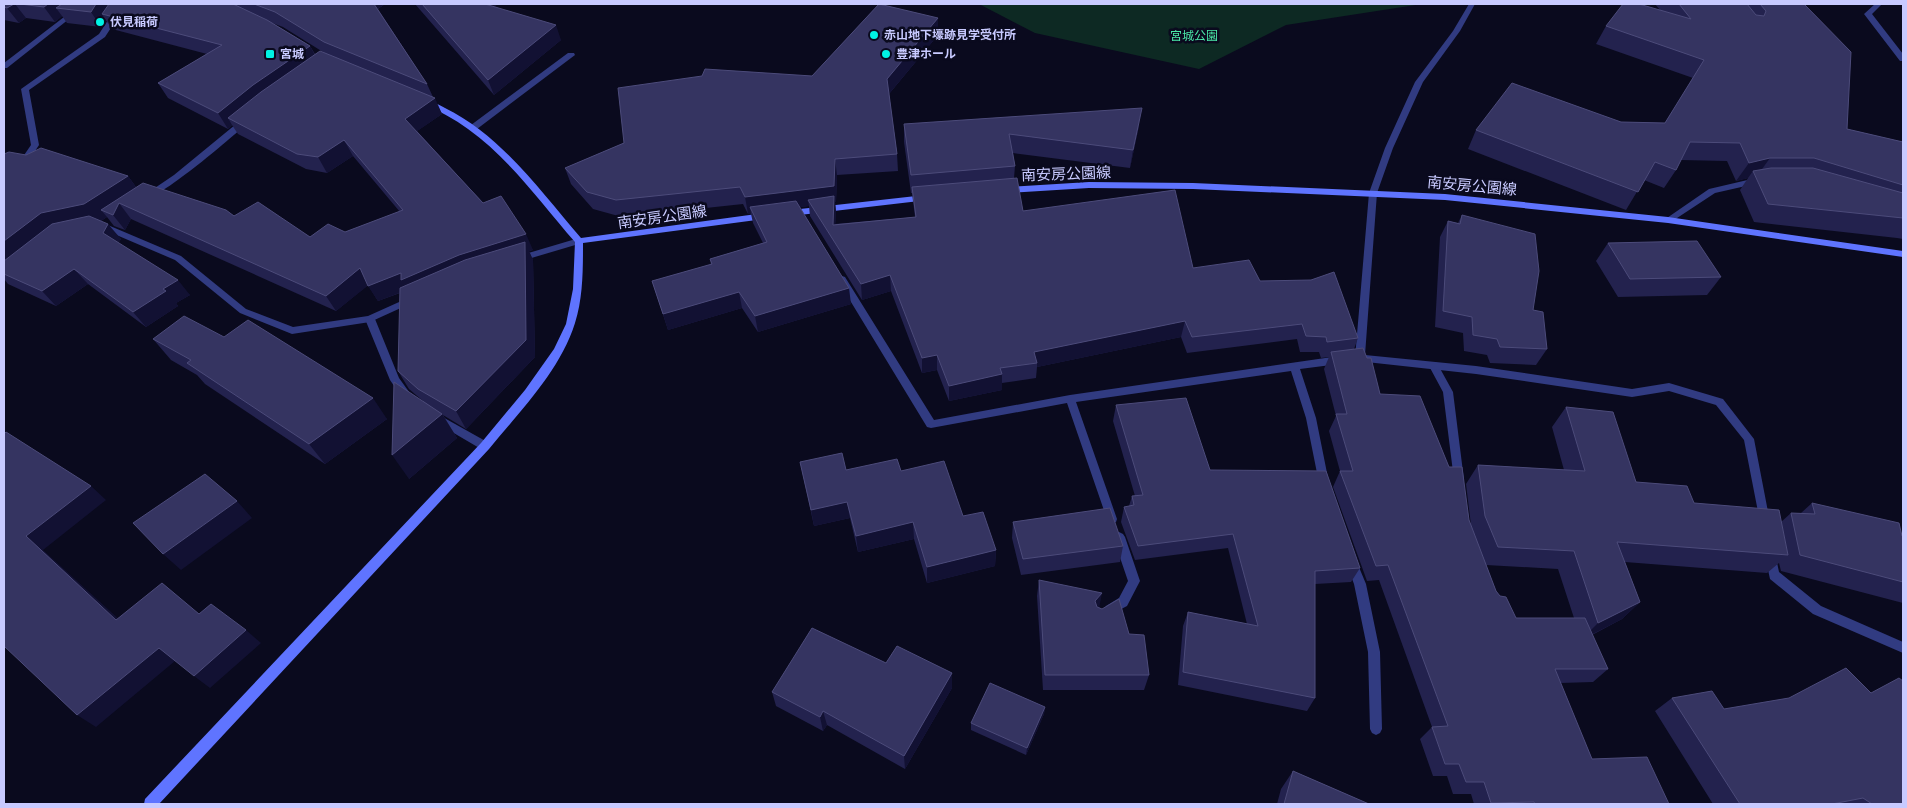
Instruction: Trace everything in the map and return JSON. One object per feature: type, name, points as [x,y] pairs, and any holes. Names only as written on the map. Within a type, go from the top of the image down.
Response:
[{"type":"main road","points":[[150,804],[486,446],[530,389],[566,334],[575,301],[579,241],[506,157],[474,127],[441,108],[416,97]]},
{"type":"main road","name":"南安房公園線","points":[[1001,190],[1089,185],[1193,186],[1464,198],[1668,220],[1903,254]]},
{"type":"main road","name":"南安房公園線","points":[[579,241],[778,214],[803,215],[933,197]]},
{"type":"street","points":[[4,66],[85,4]]},
{"type":"street","points":[[4,174],[21,166],[35,145],[25,89],[102,35],[114,17],[119,4]]},
{"type":"street","points":[[1360,358],[1373,193],[1389,148],[1419,82],[1456,31],[1472,4]]},
{"type":"street","points":[[1879,4],[1868,14],[1903,59]]},
{"type":"street","points":[[474,127],[571,55]]},
{"type":"street","points":[[144,199],[177,177],[251,116]]},
{"type":"street","points":[[1668,220],[1712,191],[1766,181]]},
{"type":"street","points":[[103,225],[178,258],[242,311],[292,331],[370,319],[420,296]]},
{"type":"street","points":[[507,263],[579,241]]},
{"type":"street","points":[[837,271],[931,424],[1070,399],[1360,358],[1632,392],[1669,387],[1719,402],[1749,440],[1766,530]]},
{"type":"street","points":[[370,319],[395,380],[415,404]]},
{"type":"street","points":[[1294,366],[1311,418],[1328,494]]},
{"type":"street","points":[[1434,366],[1448,392],[1460,488]]},
{"type":"street","points":[[1070,399],[1134,581],[1123,602],[1099,617]]},
{"type":"street","points":[[428,413],[486,446]]},
{"type":"street","points":[[1347,548],[1360,584],[1374,652],[1376,729]]},
{"type":"street","points":[[1769,548],[1774,575],[1817,610],[1903,648]]},
{"type":"green space","name":"宮城公園","points":[[979,4],[1422,4],[1286,25],[1199,69],[1035,33]]},
{"type":"building","points":[[4,4],[14,4],[7,8],[4,7]]},
{"type":"building","points":[[20,4],[48,4],[44,7]]},
{"type":"building","points":[[62,4],[96,4],[91,12],[56,8]]},
{"type":"building","points":[[109,4],[233,4],[267,20],[310,46],[253,85],[218,113],[158,83],[222,45],[102,14]]},
{"type":"building","points":[[254,4],[374,4],[427,84],[324,42],[275,12]]},
{"type":"building","points":[[422,4],[485,4],[556,25],[488,80]]},
{"type":"building","points":[[879,4],[938,18],[887,79],[897,154],[835,159],[834,186],[745,197],[740,187],[616,200],[587,192],[565,168],[624,143],[618,88],[702,76],[705,69],[812,76]]},
{"type":"building","points":[[1623,4],[1639,4],[1691,19],[1679,4],[1747,4],[1756,15],[1764,16],[1766,11],[1760,4],[1804,4],[1851,52],[1847,129],[1903,142],[1903,185],[1814,158],[1770,158],[1749,163],[1740,143],[1690,142],[1676,170],[1655,162],[1638,192],[1476,130],[1512,83],[1621,122],[1665,123],[1704,60],[1606,26]]},
{"type":"building","points":[[320,51],[435,98],[405,119],[483,203],[501,196],[526,234],[459,255],[401,280],[401,273],[368,286],[360,268],[326,296],[119,203],[113,215],[101,210],[143,183],[226,210],[234,216],[258,202],[310,237],[328,224],[345,232],[403,210],[344,140],[318,157],[297,154],[228,118],[261,92]]},
{"type":"building","points":[[1142,108],[1133,150],[1009,134],[1015,166],[911,175],[904,124]]},
{"type":"building","points":[[41,148],[128,176],[84,204],[41,213],[4,241],[4,154],[9,152],[26,155]]},
{"type":"building","points":[[1771,168],[1813,168],[1903,193],[1903,218],[1768,204],[1753,171]]},
{"type":"building","points":[[1017,178],[1023,211],[1175,190],[1193,268],[1249,260],[1260,281],[1311,280],[1334,272],[1358,338],[1327,342],[1326,337],[1306,336],[1302,324],[1192,337],[1185,321],[1034,352],[1037,363],[1000,368],[1002,374],[949,386],[937,355],[922,358],[890,275],[861,284],[808,200],[834,196],[833,225],[916,217],[912,187]]},
{"type":"building","points":[[796,201],[849,288],[755,316],[739,292],[663,314],[652,281],[712,264],[710,259],[767,242],[750,207]]},
{"type":"building","points":[[1462,215],[1535,234],[1539,271],[1533,310],[1543,312],[1547,349],[1500,347],[1497,339],[1473,335],[1472,317],[1443,311],[1448,221],[1460,224]]},
{"type":"building","points":[[89,216],[108,224],[103,233],[178,280],[163,289],[166,291],[133,312],[74,269],[42,291],[4,274],[4,261],[52,224]]},
{"type":"building","points":[[1697,241],[1721,277],[1630,279],[1608,243]]},
{"type":"building","points":[[525,242],[526,340],[456,411],[418,389],[398,371],[400,288],[465,260]]},
{"type":"building","points":[[184,316],[224,337],[248,320],[373,398],[309,444],[187,363],[191,360],[153,339]]},
{"type":"building","points":[[1363,348],[1367,358],[1371,358],[1380,394],[1420,396],[1449,467],[1462,467],[1469,520],[1496,591],[1500,596],[1506,597],[1516,618],[1585,618],[1608,669],[1555,669],[1592,759],[1647,757],[1669,804],[1491,803],[1484,782],[1466,782],[1459,764],[1445,764],[1432,727],[1448,726],[1388,565],[1376,566],[1340,471],[1353,471],[1336,414],[1347,414],[1331,352]]},
{"type":"building","points":[[394,382],[442,414],[392,455]]},
{"type":"building","points":[[1186,398],[1210,470],[1326,471],[1360,568],[1315,571],[1315,698],[1183,672],[1188,612],[1258,626],[1233,534],[1138,546],[1124,507],[1134,505],[1132,496],[1143,495],[1116,405]]},
{"type":"building","points":[[1566,407],[1613,412],[1636,482],[1687,486],[1694,503],[1779,510],[1788,555],[1617,542],[1640,602],[1598,623],[1574,551],[1498,547],[1485,516],[1478,465],[1585,471]]},
{"type":"building","points":[[6,432],[91,486],[26,536],[116,620],[162,583],[199,614],[211,604],[246,630],[194,676],[159,648],[77,715],[4,646],[4,434]]},
{"type":"building","points":[[842,453],[846,470],[897,459],[901,471],[944,461],[963,516],[983,512],[996,550],[927,567],[913,522],[856,536],[847,502],[811,510],[800,462]]},
{"type":"building","points":[[205,474],[237,501],[163,554],[133,523]]},
{"type":"building","points":[[1812,503],[1899,523],[1903,536],[1903,582],[1800,555],[1791,513],[1815,514]]},
{"type":"building","points":[[1110,508],[1123,546],[1023,559],[1013,522]]},
{"type":"building","points":[[1039,580],[1102,593],[1095,601],[1097,607],[1102,609],[1119,599],[1129,634],[1144,635],[1149,675],[1045,675]]},
{"type":"building","points":[[812,628],[886,663],[897,646],[952,673],[904,756],[823,711],[820,717],[772,692]]},
{"type":"building","points":[[1846,668],[1871,693],[1899,678],[1903,681],[1903,804],[1872,804],[1863,798],[1832,804],[1740,804],[1672,698],[1712,691],[1724,709],[1789,698]]},
{"type":"building","points":[[990,683],[1045,707],[1027,748],[971,723]]},
{"type":"building","points":[[1293,771],[1369,804],[1284,804]]},
{"type":"place","name":"伏見稲荷","points":[[100,22]]},
{"type":"place","name":"赤山地下壕跡見学受付所","points":[[874,35]]},
{"type":"place","name":"宮城","points":[[270,54]]},
{"type":"place","name":"豊津ホール","points":[[886,54]]}]
